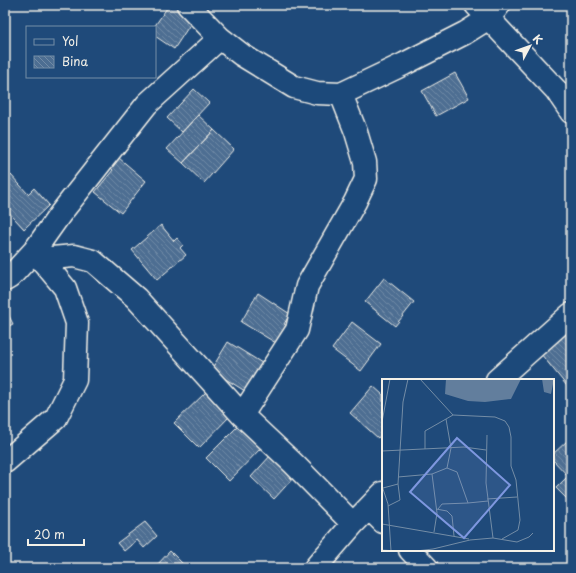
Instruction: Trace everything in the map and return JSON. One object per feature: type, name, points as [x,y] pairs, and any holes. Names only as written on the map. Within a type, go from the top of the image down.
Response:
[{"type":"street","points":[[188,5],[220,38],[242,55],[294,87],[317,93],[340,94],[465,33],[488,9],[556,90],[571,112]]},
{"type":"street","points":[[5,280],[37,255],[61,213],[147,104],[220,38]]},
{"type":"street","points":[[242,415],[297,330],[307,286],[355,202],[366,179],[365,162],[356,132],[340,94]]},
{"type":"street","points":[[37,255],[74,256],[93,261],[136,298],[242,415],[294,464],[353,524]]},
{"type":"street","points":[[5,462],[56,418],[75,380],[77,323],[65,288],[37,255]]},
{"type":"street","points":[[498,379],[571,314]]},
{"type":"street","points":[[315,568],[353,524],[378,508]]},
{"type":"street","points":[[411,551],[427,568]]},
{"type":"building","points":[[169,5],[177,5],[193,20],[174,49],[156,37],[156,26],[155,26]]},
{"type":"building","points":[[455,73],[469,98],[436,116],[422,91]]},
{"type":"building","points":[[194,89],[209,103],[182,132],[167,118]]},
{"type":"building","points":[[198,115],[214,130],[183,163],[167,149]]},
{"type":"building","points":[[214,130],[234,149],[204,183],[183,163]]},
{"type":"building","points":[[119,158],[146,181],[121,213],[95,192],[113,170],[111,168]]},
{"type":"building","points":[[11,175],[28,194],[34,188],[49,205],[24,229],[5,208],[5,181]]},
{"type":"building","points":[[161,225],[174,241],[177,238],[183,245],[180,248],[186,255],[157,280],[132,250]]},
{"type":"building","points":[[384,278],[414,302],[395,326],[365,302]]},
{"type":"building","points":[[258,293],[290,314],[284,324],[287,326],[276,343],[241,322]]},
{"type":"building","points":[[5,308],[13,324],[5,328]]},
{"type":"building","points":[[352,322],[381,344],[361,371],[332,349]]},
{"type":"building","points":[[571,330],[571,391],[541,354]]},
{"type":"building","points":[[228,342],[262,363],[245,391],[211,370]]},
{"type":"building","points":[[373,386],[382,394],[382,433],[378,438],[350,413]]},
{"type":"building","points":[[206,392],[230,416],[199,448],[174,423]]},
{"type":"building","points":[[240,424],[262,447],[229,481],[206,458]]},
{"type":"building","points":[[567,441],[571,445],[571,473],[568,476],[554,461],[554,453]]},
{"type":"building","points":[[271,455],[295,476],[274,499],[251,477]]},
{"type":"building","points":[[571,473],[571,503],[556,488]]},
{"type":"building","points":[[145,522],[157,536],[144,548],[137,540],[124,551],[117,543]]},
{"type":"building","points":[[170,551],[187,568],[161,568],[157,565]]}]
